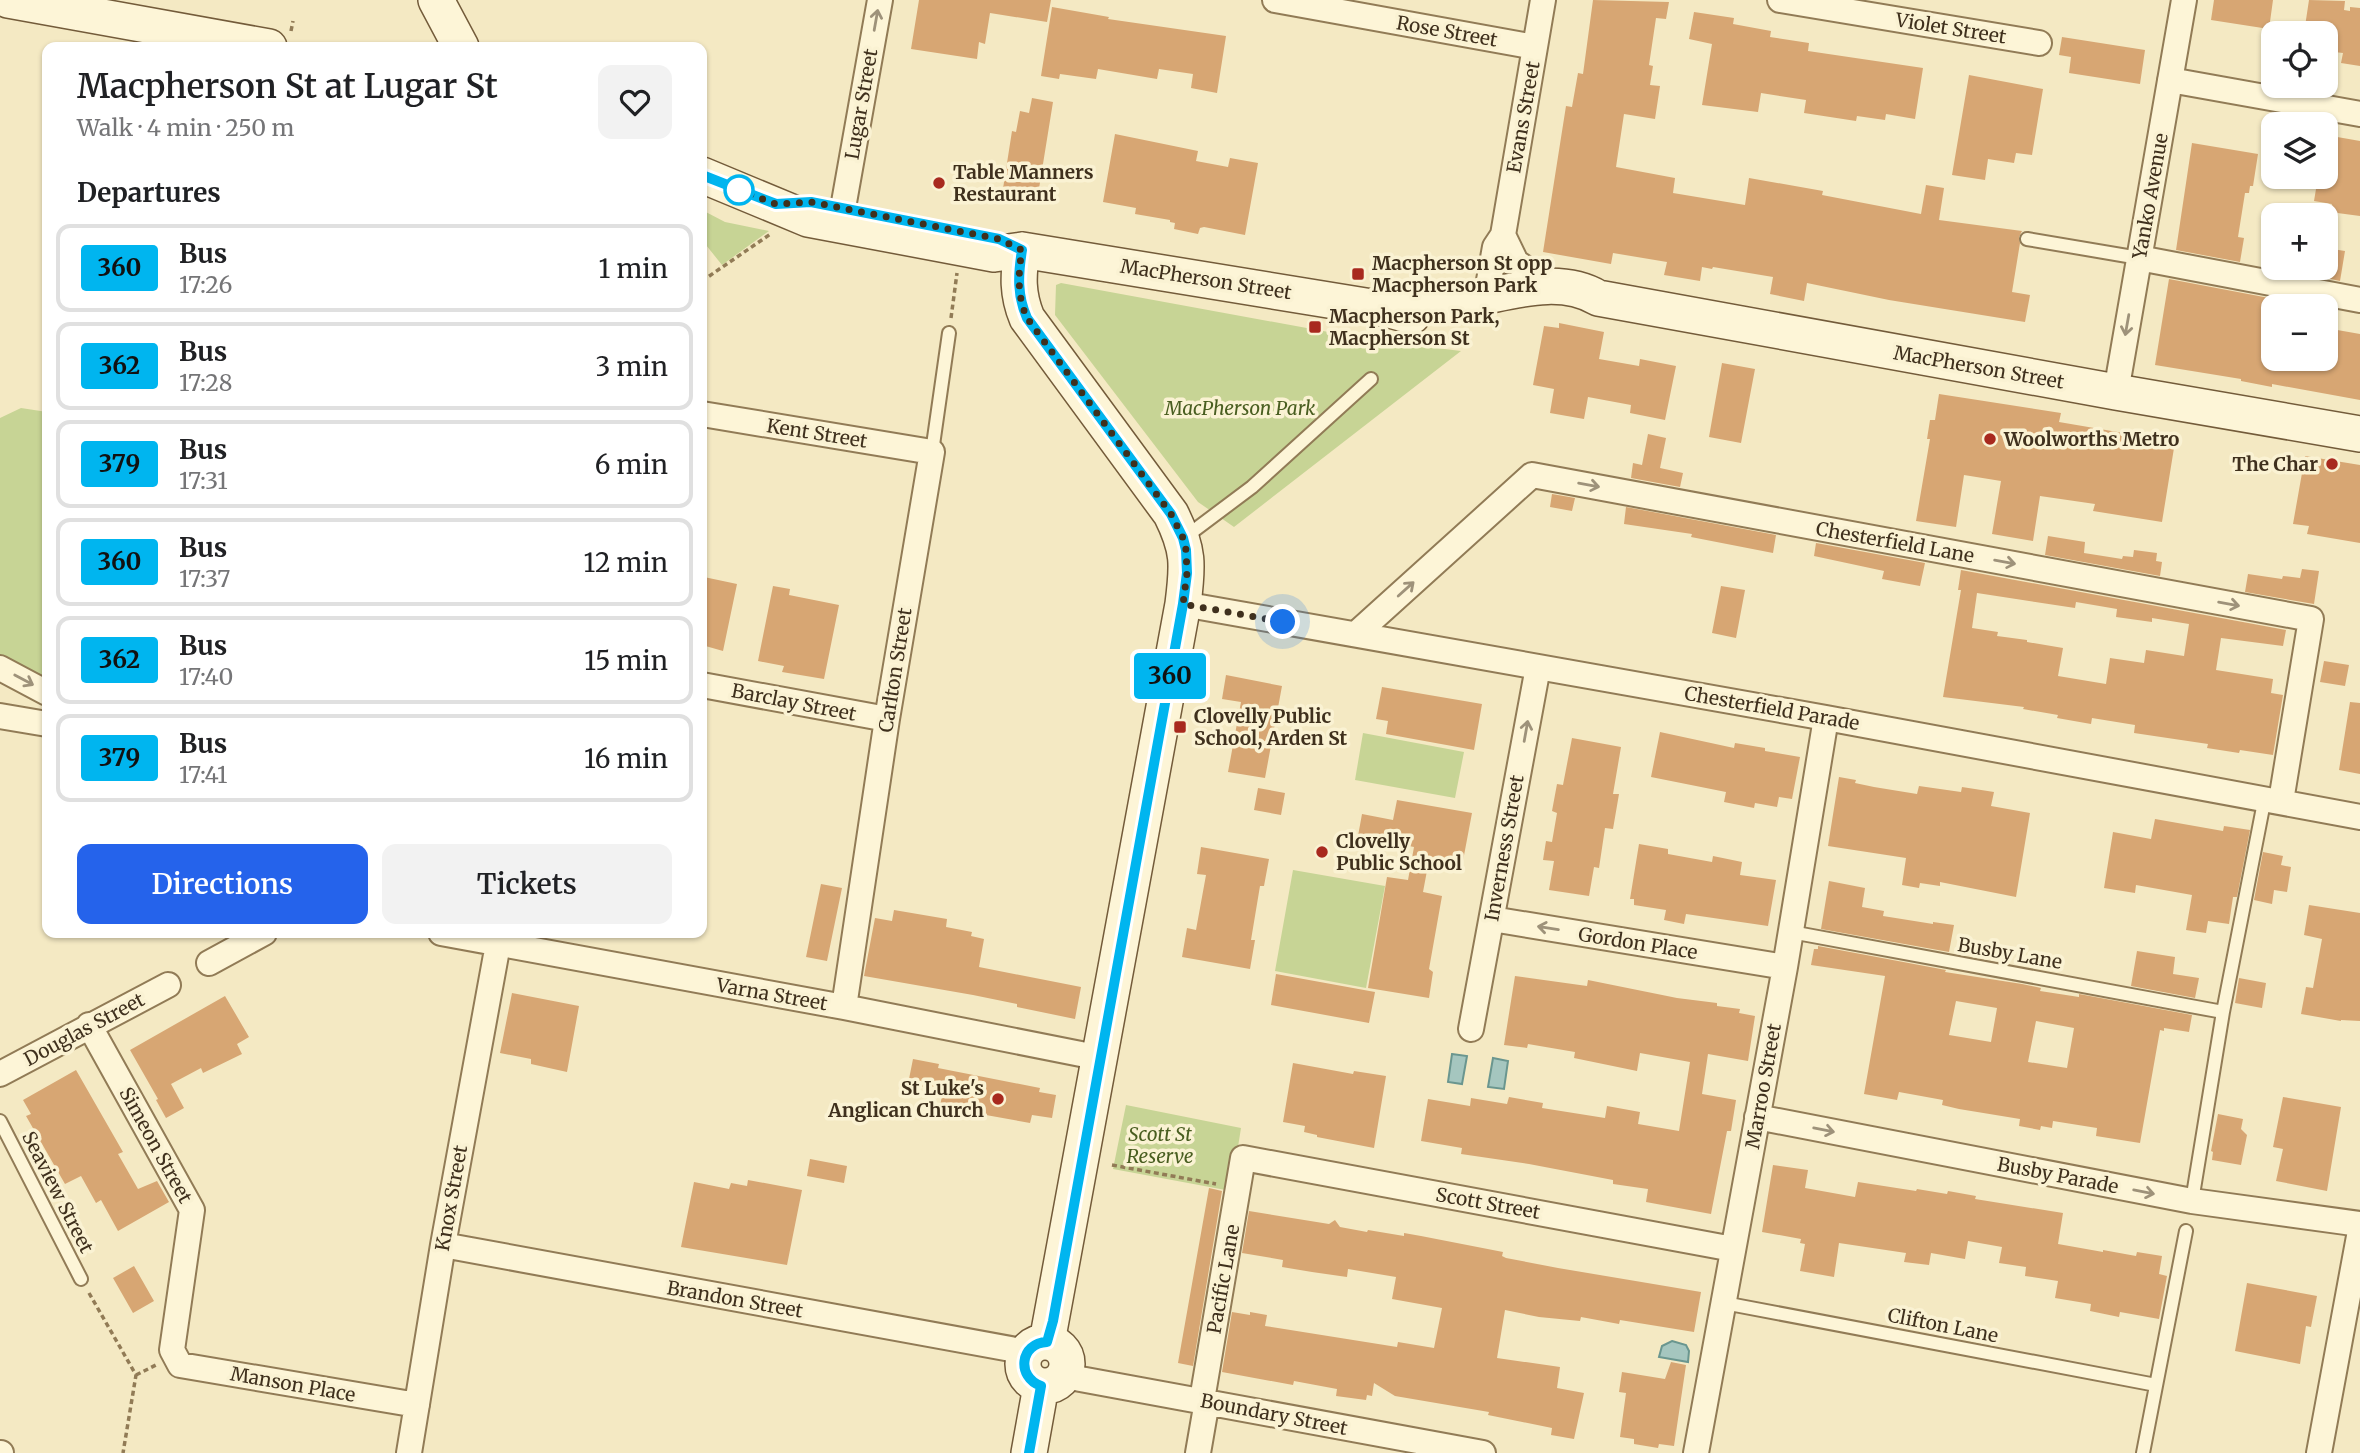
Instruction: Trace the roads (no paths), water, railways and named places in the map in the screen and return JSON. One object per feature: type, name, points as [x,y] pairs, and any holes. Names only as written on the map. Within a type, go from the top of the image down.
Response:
[{"type":"main road","points":[[8,0],[241,42]]},
{"type":"main road","points":[[436,0],[458,42]]},
{"type":"main road","name":"MacPherson Street","points":[[707,178],[776,217],[807,219],[994,254],[1022,250]]},
{"type":"main road","name":"MacPherson Street","points":[[776,217],[811,202],[999,239],[1022,250],[1451,322],[1550,285],[1585,290],[1598,298],[2116,392],[2360,433]]},
{"type":"main road","points":[[1022,250],[1018,294],[1027,318],[1171,514],[1183,538],[1187,573],[1101,1058],[1037,1347],[1023,1365],[1025,1373],[1034,1383],[1053,1381],[1029,1453]]},
{"type":"main road","name":"MacPherson Street","points":[[1489,307],[1543,306],[1598,298]]},
{"type":"street","name":"Lugar Street","points":[[843,208],[880,0]]},
{"type":"street","name":"Rose Street","points":[[1275,0],[1535,47]]},
{"type":"street","name":"Evans Street","points":[[1489,307],[1495,247],[1503,235],[1544,0]]},
{"type":"street","name":"Violet Street","points":[[1780,0],[2039,43]]},
{"type":"street","name":"Yanko Avenue","points":[[2116,392],[2184,0]]},
{"type":"street","points":[[2170,80],[2360,114]]},
{"type":"street","points":[[1503,235],[1516,262],[1550,285]]},
{"type":"street","points":[[2139,258],[2360,300]]},
{"type":"street","name":"Kent Street","points":[[707,415],[932,452]]},
{"type":"street","name":"Carlton Street","points":[[844,1007],[887,719],[932,452]]},
{"type":"street","name":"Chesterfield Lane","points":[[1356,635],[1532,475],[2311,619],[2273,799]]},
{"type":"street","name":"Chesterfield Parade","points":[[1183,604],[1826,718],[2360,817]]},
{"type":"street","name":"Inverness Street","points":[[1471,1029],[1538,667]]},
{"type":"street","points":[[0,668],[42,690]]},
{"type":"street","name":"Barclay Street","points":[[707,686],[887,719]]},
{"type":"street","points":[[0,716],[42,723]]},
{"type":"street","name":"Marroo Street","points":[[1696,1453],[1785,967],[1826,718]]},
{"type":"street","name":"Gordon Place","points":[[1492,919],[1785,967]]},
{"type":"street","points":[[209,963],[255,938]]},
{"type":"street","name":"Varna Street","points":[[467,938],[844,1007],[1101,1058]]},
{"type":"street","name":"Knox Street","points":[[409,1453],[443,1245],[498,944]]},
{"type":"street","name":"Douglas Street","points":[[0,1074],[168,985]]},
{"type":"street","name":"Simeon Street","points":[[89,1025],[192,1210],[172,1350],[175,1355]]},
{"type":"street","name":"Busby Parade","points":[[1757,1117],[2192,1201],[2360,1224]]},
{"type":"street","name":"Scott Street","points":[[1243,1158],[1733,1249]]},
{"type":"street","name":"Pacific Lane","points":[[1198,1453],[1243,1158]]},
{"type":"street","points":[[2319,1453],[2360,1231]]},
{"type":"street","name":"Brandon Street","points":[[443,1245],[1037,1347]]},
{"type":"street","name":"Manson Place","points":[[175,1355],[180,1365],[417,1405]]},
{"type":"street","name":"Boundary Street","points":[[1053,1381],[1205,1401],[1368,1443],[1483,1453]]},
{"type":"lane","points":[[2027,239],[2139,258]]},
{"type":"lane","name":"Carlton Street","points":[[932,452],[949,333]]},
{"type":"lane","points":[[1183,538],[1252,487],[1371,379]]},
{"type":"lane","points":[[2192,1201],[2223,1012],[2273,799]]},
{"type":"lane","name":"Busby Lane","points":[[1791,932],[2223,1012]]},
{"type":"lane","name":"Seaview Street","points":[[0,1121],[81,1279]]},
{"type":"lane","points":[[2143,1453],[2186,1231]]},
{"type":"lane","name":"Clifton Lane","points":[[1724,1303],[2155,1385]]},
{"type":"water","points":[[1452,1054],[1467,1056],[1462,1084],[1448,1082]]},
{"type":"water","points":[[1493,1058],[1508,1061],[1504,1089],[1488,1087]]},
{"type":"water","points":[[1672,1341],[1686,1345],[1689,1351],[1688,1362],[1659,1357],[1662,1346]]},
{"type":"place","name":"Table Manners Restaurant","points":[[939,183]]},
{"type":"place","name":"Macpherson St opp Macpherson Park","points":[[1358,274]]},
{"type":"place","name":"Macpherson Park, Macpherson St","points":[[1315,327]]},
{"type":"place","name":"Woolworths Metro","points":[[1990,439]]},
{"type":"place","name":"The Char","points":[[2332,464]]},
{"type":"place","name":"Clovelly Public School, Arden St","points":[[1180,727]]},
{"type":"place","name":"Clovelly Public School","points":[[1322,852]]},
{"type":"place","name":"St Luke's Anglican Church","points":[[998,1099]]},
{"type":"park label","name":"MacPherson Park","points":[[1240,408]]},
{"type":"park label","name":"Scott St Reserve","points":[[1160,1145]]}]
